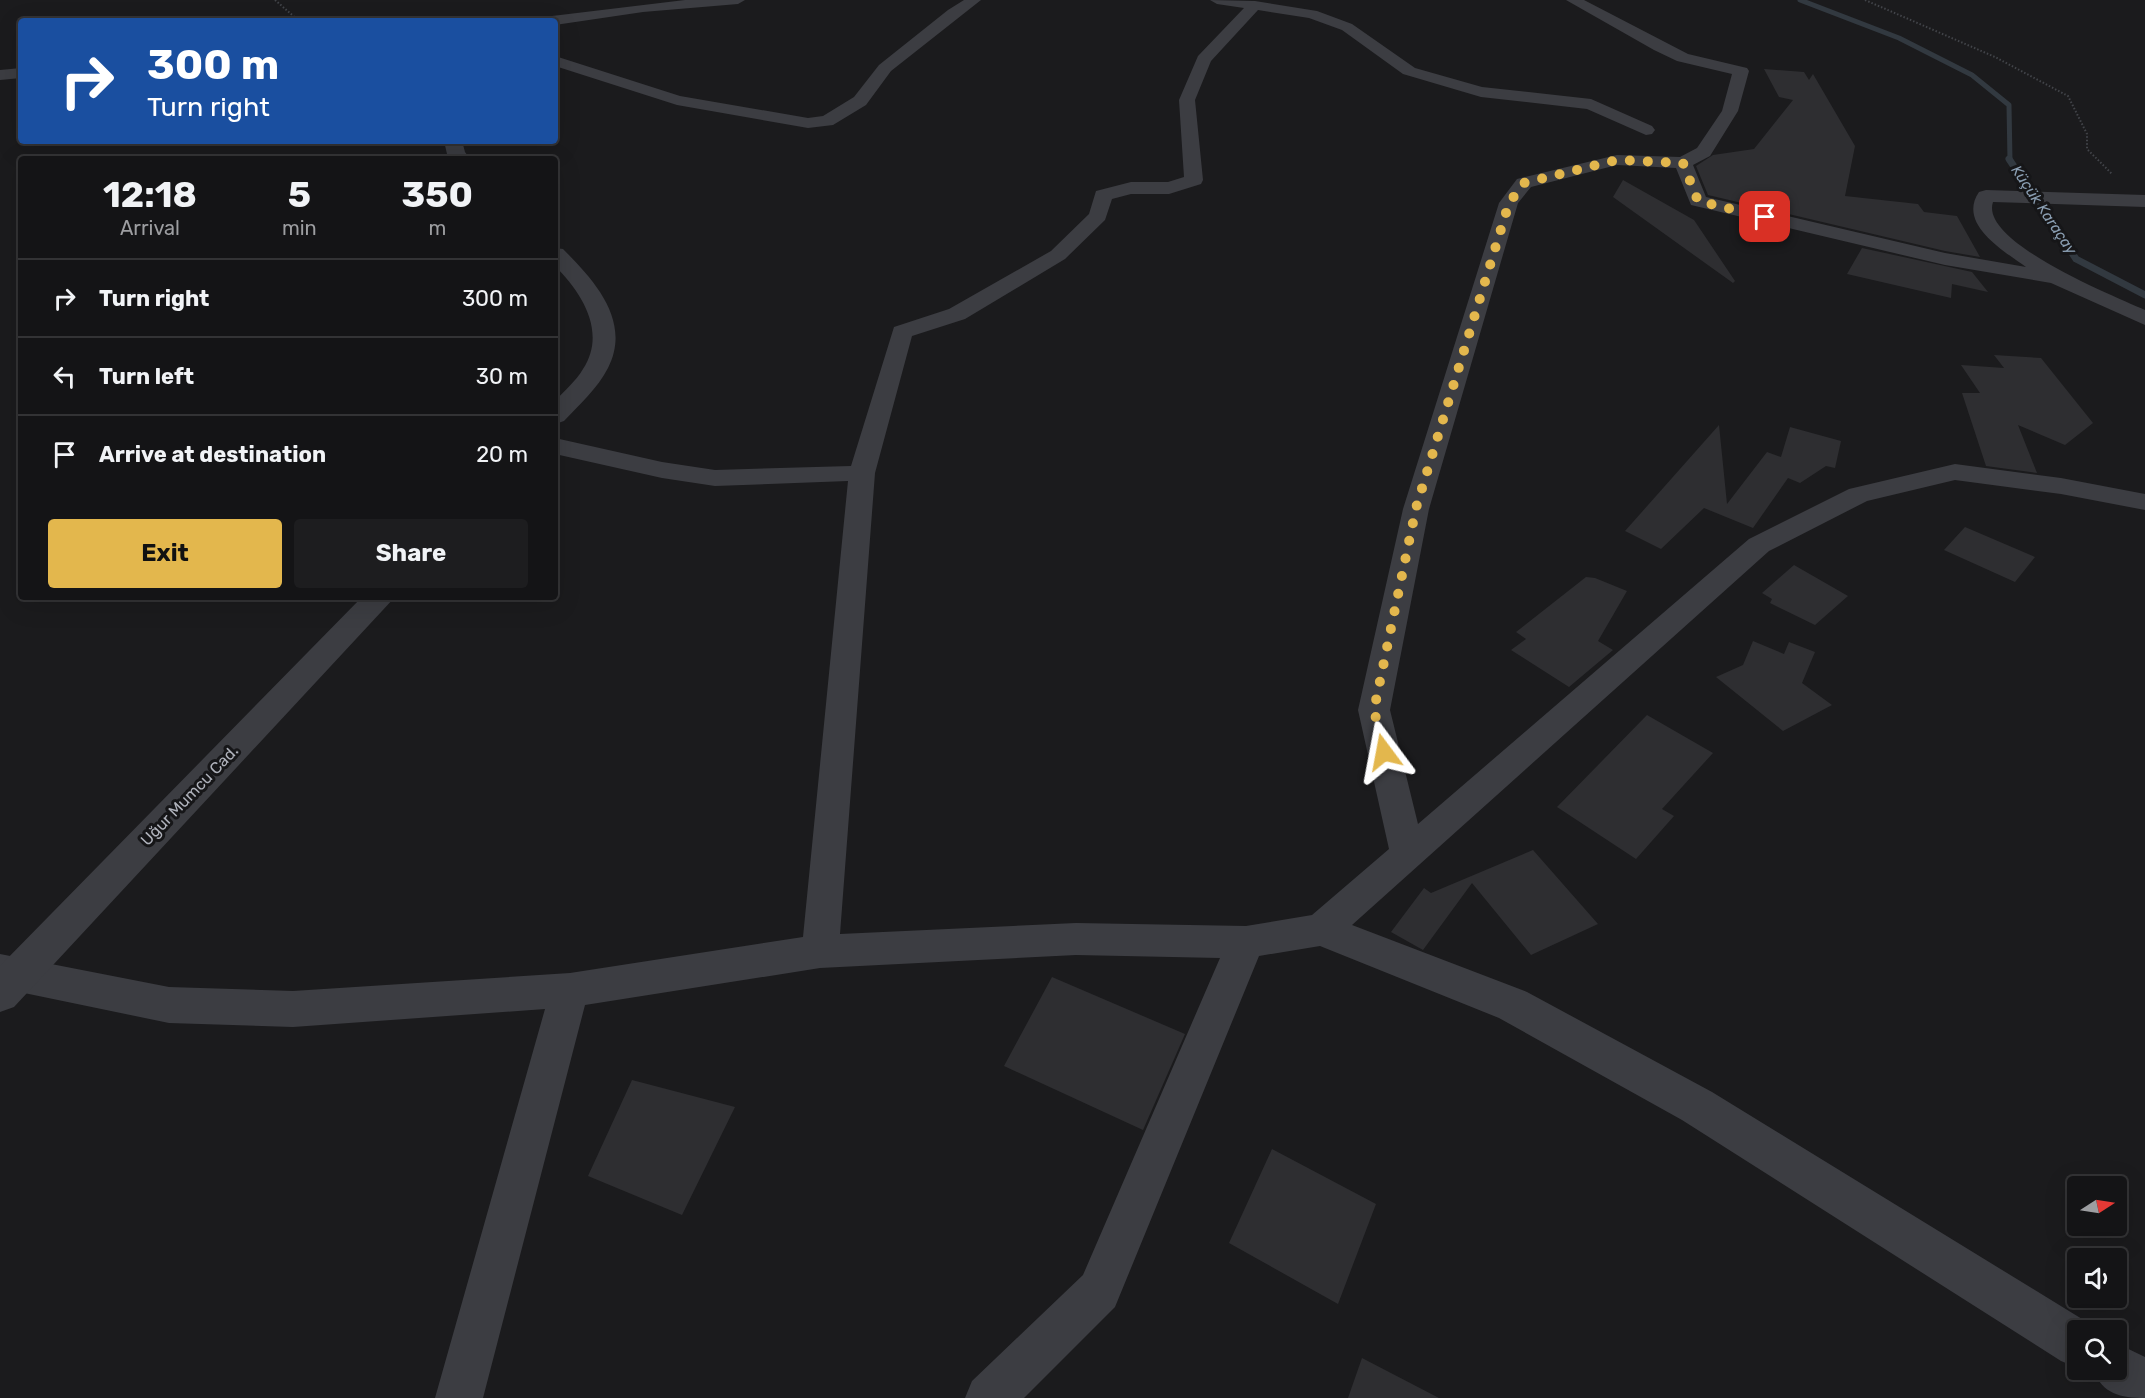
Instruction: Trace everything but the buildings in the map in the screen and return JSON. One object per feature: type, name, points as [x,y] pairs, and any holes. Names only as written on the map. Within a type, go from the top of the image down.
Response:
[{"type":"street","points":[[558,20],[632,10],[738,0]]},
{"type":"street","points":[[558,62],[677,100],[808,123],[827,121],[860,101],[885,68],[953,13],[974,0]]},
{"type":"street","points":[[1217,0],[1312,14],[1347,27],[1409,71],[1481,92],[1591,104],[1646,130]]},
{"type":"street","points":[[1408,855],[1374,710],[1416,508],[1509,203],[1524,183],[1617,160],[1683,163],[1704,152],[1730,111],[1741,71],[1683,58],[1573,0]]},
{"type":"street","points":[[820,951],[862,472],[902,332],[957,314],[1058,255],[1098,216],[1103,195],[1131,188],[1168,188],[1194,180],[1186,100],[1204,59],[1255,5]]},
{"type":"street","points":[[0,75],[18,73]]},
{"type":"street","points":[[1683,163],[1698,201],[1945,260],[2056,278]]},
{"type":"street","points":[[2141,200],[1986,196],[1982,207],[1984,221],[2002,240],[2056,278],[2145,318]]},
{"type":"street","points":[[558,257],[600,305],[606,334],[596,367],[558,412]]},
{"type":"street","points":[[558,447],[662,470],[715,478],[862,472]]},
{"type":"street","points":[[1321,930],[1759,545],[1857,495],[1955,472],[2061,486],[2145,502]]},
{"type":"street","name":"Uğur Mumcu Cad.","points":[[6,980],[377,600]]},
{"type":"street","points":[[6,980],[169,1005],[281,1009],[570,990],[820,951],[1076,939],[1246,942],[1321,930],[1523,1010],[1696,1106],[2067,1337]]},
{"type":"street","points":[[989,1398],[1099,1291],[1246,942]]},
{"type":"street","points":[[459,1398],[570,990]]},
{"type":"street","points":[[2127,1373],[2145,1383]]},
{"type":"path","points":[[275,0],[296,18]]},
{"type":"path","points":[[1865,0],[1995,57],[2068,96],[2087,134],[2087,149],[2141,200]]},
{"type":"waterway","name":"Küçük Karaçay","points":[[1800,0],[1899,38],[1972,75],[2009,105],[2010,160]]},
{"type":"waterway","name":"Küçük Karaçay","points":[[2010,160],[2076,259],[2145,295]]},
{"type":"route","points":[[1384,752],[1374,710],[1416,508],[1509,203],[1524,183],[1617,160],[1683,163],[1698,201],[1765,217]]}]
